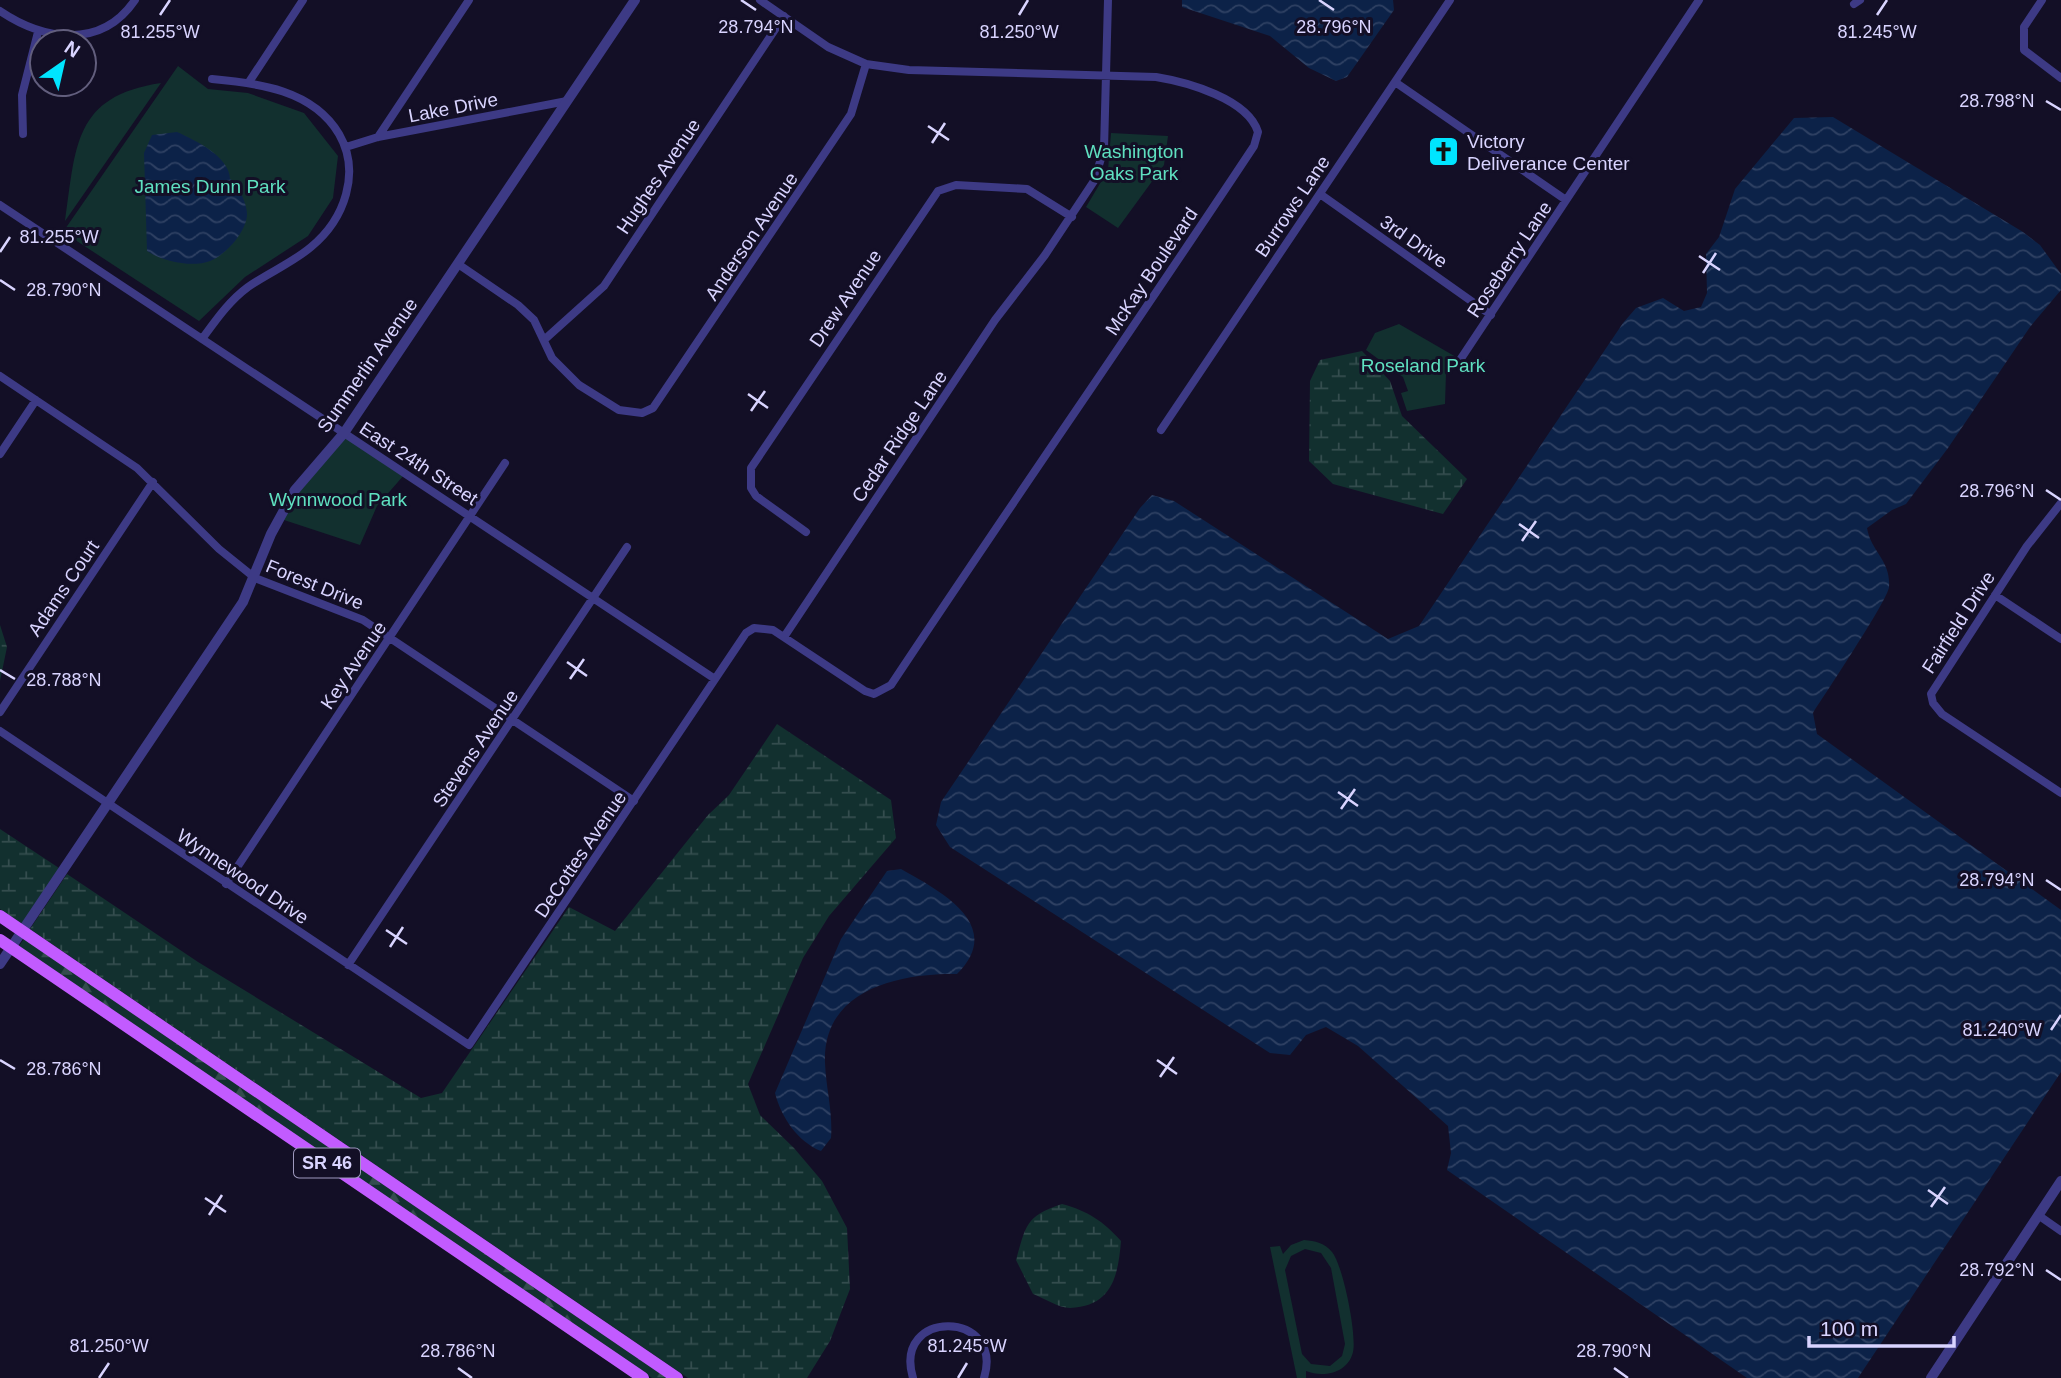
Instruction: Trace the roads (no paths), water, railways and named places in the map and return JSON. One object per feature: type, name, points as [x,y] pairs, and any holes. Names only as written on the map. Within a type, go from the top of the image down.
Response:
[{"type":"main road","name":"SR 46","points":[[0,916],[677,1378]]},
{"type":"main road","name":"SR 46","points":[[0,940],[643,1378]]},
{"type":"street","points":[[98,29],[130,8],[135,0]]},
{"type":"street","points":[[248,82],[303,0]]},
{"type":"street","points":[[379,137],[469,0]]},
{"type":"street","name":"Summerlin Avenue","points":[[0,964],[243,602],[283,509],[307,473],[344,433],[635,0]]},
{"type":"street","name":"McKay Boulevard","points":[[715,679],[740,640],[754,628],[773,630],[865,691],[874,694],[891,685],[1254,146],[1258,132],[1255,122],[1236,104],[1180,81],[1156,77],[909,70],[866,64],[828,47],[760,0]]},
{"type":"street","name":"Cedar Ridge Lane","points":[[784,637],[995,320],[1072,217],[1101,166],[1107,76],[1108,0]]},
{"type":"street","name":"Burrows Lane","points":[[1161,430],[1450,0]]},
{"type":"street","name":"Roseberry Lane","points":[[1460,360],[1699,0]]},
{"type":"street","points":[[2042,0],[2024,27],[2024,50],[2061,78]]},
{"type":"street","points":[[0,11],[31,28]]},
{"type":"street","name":"Hughes Avenue","points":[[544,340],[604,286],[783,16]]},
{"type":"street","name":"Anderson Avenue","points":[[544,340],[552,358],[579,385],[619,410],[642,413],[661,399],[851,114],[866,64]]},
{"type":"street","points":[[23,134],[22,94],[28,71]]},
{"type":"street","points":[[202,339],[226,307],[247,288],[312,247],[328,229],[346,196],[351,170],[346,147],[336,129],[307,103],[287,93],[248,82],[212,79]]},
{"type":"street","points":[[1395,82],[1566,200]]},
{"type":"street","name":"Lake Drive","points":[[346,147],[379,137],[567,101]]},
{"type":"street","name":"Drew Avenue","points":[[806,532],[756,496],[750,478],[751,468],[938,191],[956,185],[1027,189],[1072,217]]},
{"type":"street","name":"3rd Drive","points":[[1320,194],[1491,314]]},
{"type":"street","name":"East 24th Street","points":[[0,205],[715,679]]},
{"type":"street","points":[[458,264],[518,305],[534,320],[544,340]]},
{"type":"street","name":"Forest Drive","points":[[0,376],[153,482],[219,549],[255,578],[363,620],[634,802]]},
{"type":"street","points":[[0,454],[36,400]]},
{"type":"street","name":"Key Avenue","points":[[226,884],[505,463]]},
{"type":"street","name":"Adams Court","points":[[0,712],[153,482]]},
{"type":"street","name":"Fairfield Drive","points":[[2061,503],[1995,595],[1931,694],[1933,703],[1942,714],[2061,793]]},
{"type":"street","name":"Stevens Avenue","points":[[348,965],[627,547]]},
{"type":"street","points":[[1995,595],[2061,639]]},
{"type":"street","name":"DeCottes Avenue","points":[[469,1045],[715,679]]},
{"type":"street","name":"Wynnewood Drive","points":[[0,732],[469,1045]]},
{"type":"street","points":[[1931,1378],[2061,1181]]},
{"type":"street","points":[[2038,1215],[2061,1231]]},
{"type":"street","points":[[913,1378],[911,1356],[916,1342],[927,1331],[948,1325],[970,1331],[981,1342],[986,1356],[984,1378]]},
{"type":"water","points":[[1182,0],[1393,0],[1394,10],[1347,77],[1336,81],[1309,68],[1270,36],[1182,7]]},
{"type":"water","points":[[1833,117],[2023,232],[2040,245],[2061,274],[2061,290],[2030,327],[1948,448],[1906,504],[1892,510],[1867,528],[1872,544],[1887,570],[1889,587],[1868,628],[1813,713],[1817,734],[2061,910],[2061,1072],[1858,1378],[1747,1378],[1447,1170],[1451,1153],[1448,1126],[1358,1046],[1326,1027],[1306,1035],[1290,1055],[1270,1053],[950,847],[936,825],[941,802],[1140,508],[1152,495],[1174,501],[1388,639],[1419,626],[1623,323],[1636,308],[1663,298],[1684,311],[1701,307],[1707,293],[1706,254],[1719,237],[1735,189],[1794,118]]},
{"type":"water","points":[[177,132],[218,157],[230,179],[237,183],[247,210],[246,221],[234,242],[223,254],[203,263],[177,262],[147,251],[144,153],[152,135]]},
{"type":"water","points":[[901,869],[949,899],[962,911],[971,925],[974,940],[970,956],[957,974],[911,977],[868,991],[850,1002],[836,1018],[827,1038],[825,1063],[831,1138],[821,1151],[805,1142],[792,1128],[781,1111],[775,1093],[841,939],[887,871]]},
{"type":"place","name":"Victory Deliverance Center","points":[[1444,152]]},
{"type":"park label","name":"Washington Oaks Park","points":[[1134,162]]},
{"type":"park label","name":"James Dunn Park","points":[[210,186]]},
{"type":"park label","name":"Roseland Park","points":[[1423,365]]},
{"type":"park label","name":"Wynnwood Park","points":[[338,499]]}]
